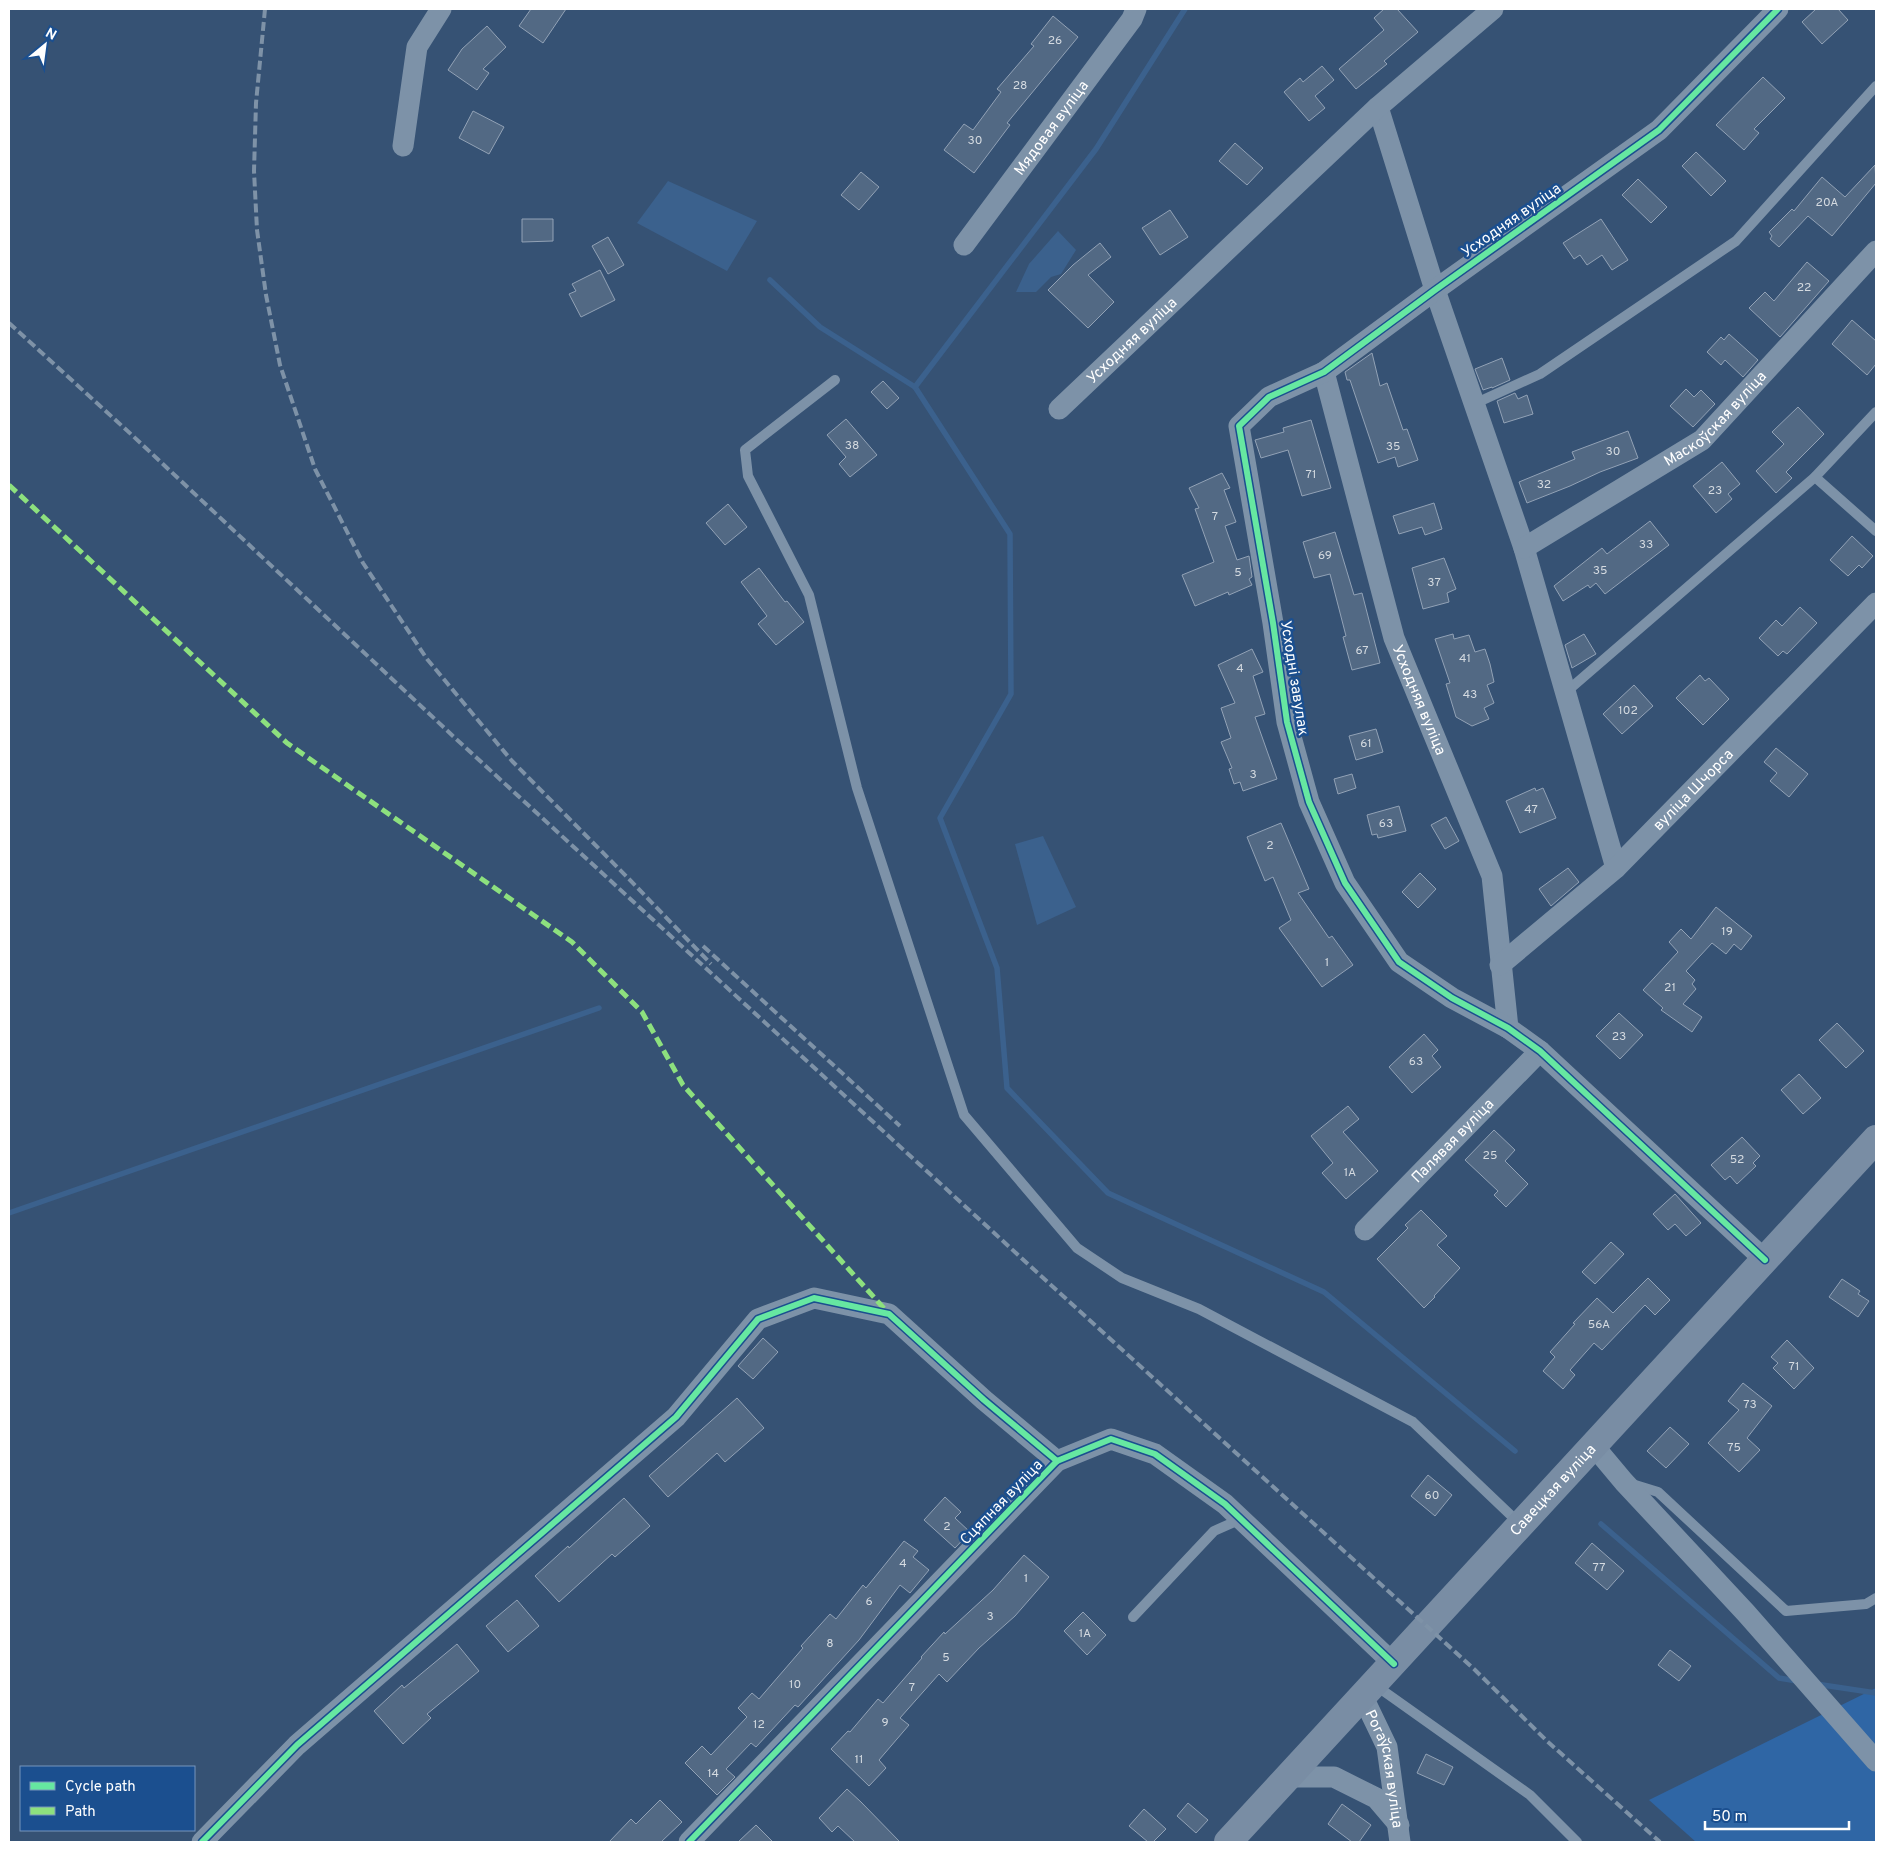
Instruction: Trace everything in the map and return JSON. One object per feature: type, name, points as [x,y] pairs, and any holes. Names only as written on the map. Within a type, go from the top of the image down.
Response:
[{"type":"main road","name":"Савецкая вуліца","points":[[1228,1842],[1876,1139]]},
{"type":"street","points":[[403,146],[417,47],[442,9]]},
{"type":"street","name":"Мядовая вуліца","points":[[964,244],[1132,19],[1136,9]]},
{"type":"street","name":"Усходняя вуліца","points":[[1059,409],[1378,107],[1493,9]]},
{"type":"street","name":"Усходняя вуліца","points":[[1239,426],[1269,397],[1324,372],[1659,130],[1778,9]]},
{"type":"street","points":[[1378,107],[1435,290],[1524,548],[1616,868]]},
{"type":"street","name":"Маскоўская вуліца","points":[[1524,548],[1702,440],[1876,250]]},
{"type":"street","name":"Усходняя вуліца","points":[[1324,372],[1394,638],[1492,876],[1508,1028]]},
{"type":"street","name":"Усходні завулак","points":[[1239,426],[1273,623],[1287,722],[1309,802],[1346,883],[1399,962],[1452,998],[1508,1028],[1540,1051],[1765,1260]]},
{"type":"street","name":"вуліца Шчорса","points":[[1500,965],[1616,868],[1876,603]]},
{"type":"street","name":"Палявая вуліца","points":[[1365,1230],[1540,1051]]},
{"type":"street","points":[[202,1842],[297,1745],[676,1417],[758,1319],[814,1298],[889,1314],[984,1400],[1057,1461]]},
{"type":"street","name":"Сцяпная вуліца","points":[[689,1842],[1057,1461],[1111,1439],[1155,1454],[1225,1504],[1394,1664]]},
{"type":"street","points":[[1593,1445],[1624,1482],[1746,1613],[1876,1761]]},
{"type":"street","name":"Рогаўская вуліца","points":[[1368,1691],[1388,1747],[1399,1833]]},
{"type":"street","points":[[1289,1777],[1334,1777],[1376,1798],[1399,1833]]},
{"type":"lane","points":[[1474,404],[1540,374],[1736,241],[1876,86]]},
{"type":"lane","points":[[835,380],[745,450],[748,476],[809,596],[857,788],[964,1115],[1077,1248],[1122,1278],[1199,1309],[1413,1422],[1522,1525]]},
{"type":"lane","points":[[1566,693],[1815,477],[1876,412]]},
{"type":"lane","points":[[1815,477],[1876,531]]},
{"type":"lane","points":[[1624,1482],[1658,1492],[1786,1611],[1866,1604],[1876,1598]]},
{"type":"lane","points":[[1133,1617],[1214,1531],[1241,1519]]},
{"type":"lane","points":[[1368,1691],[1530,1795],[1577,1842]]},
{"type":"shaded area","points":[[668,181],[757,221],[727,271],[637,223]]},
{"type":"shaded area","points":[[1058,231],[1076,250],[1061,274],[1051,277],[1036,292],[1016,292],[1029,264]]},
{"type":"shaded area","points":[[1043,836],[1076,907],[1037,925],[1015,844]]},
{"type":"shaded area","points":[[1876,1688],[1876,1842],[1696,1842],[1649,1800]]},
{"type":"building","points":[[531,9],[566,9],[543,43],[519,26]]},
{"type":"building","points":[[1384,9],[1397,9],[1418,32],[1384,61],[1387,64],[1356,89],[1339,69],[1384,30],[1374,18]]},
{"type":"building","points":[[1816,9],[1838,9],[1848,20],[1822,44],[1802,22]]},
{"type":"building","points":[[1053,16],[1078,37],[1007,123],[1010,125],[974,173],[944,150],[964,124],[973,130],[1001,92],[997,89],[1034,46],[1031,44]]},
{"type":"building","points":[[487,26],[506,47],[483,69],[489,73],[477,90],[448,70],[462,49]]},
{"type":"building","points":[[1322,66],[1334,80],[1315,96],[1325,108],[1309,121],[1284,92],[1300,78],[1303,82]]},
{"type":"building","points":[[1763,77],[1785,98],[1754,129],[1759,133],[1744,150],[1716,125]]},
{"type":"building","points":[[473,111],[504,127],[489,154],[459,138]]},
{"type":"building","points":[[1235,143],[1263,168],[1247,185],[1219,161]]},
{"type":"building","points":[[1696,152],[1726,181],[1711,196],[1682,166]]},
{"type":"building","points":[[1875,165],[1876,183],[1832,236],[1808,216],[1779,247],[1770,239],[1772,236],[1769,232],[1792,209],[1794,211],[1822,177],[1845,197]]},
{"type":"building","points":[[861,172],[879,187],[859,210],[841,195]]},
{"type":"building","points":[[1638,179],[1667,207],[1651,223],[1622,195]]},
{"type":"building","points":[[1170,210],[1188,237],[1160,255],[1142,228]]},
{"type":"building","points":[[522,219],[553,219],[553,241],[522,242]]},
{"type":"building","points":[[1601,219],[1628,260],[1612,270],[1602,255],[1587,265],[1580,255],[1574,259],[1563,243]]},
{"type":"building","points":[[608,237],[624,265],[608,274],[592,246]]},
{"type":"building","points":[[1100,243],[1111,257],[1088,275],[1114,302],[1088,328],[1048,290],[1073,265]]},
{"type":"building","points":[[1807,262],[1829,281],[1780,337],[1749,308],[1765,292],[1774,301]]},
{"type":"building","points":[[600,270],[615,300],[581,317],[569,294],[576,291],[572,284]]},
{"type":"building","points":[[1852,320],[1876,341],[1876,364],[1867,375],[1832,344]]},
{"type":"building","points":[[1729,334],[1758,360],[1743,377],[1725,360],[1721,365],[1707,352],[1721,337],[1724,340]]},
{"type":"building","points":[[1372,353],[1380,386],[1387,383],[1403,430],[1407,429],[1418,460],[1398,467],[1395,457],[1378,463],[1350,380],[1347,380],[1345,372]]},
{"type":"building","points":[[1502,358],[1510,380],[1483,390],[1475,369]]},
{"type":"building","points":[[883,381],[899,398],[887,409],[871,392]]},
{"type":"building","points":[[1686,389],[1694,397],[1701,390],[1715,404],[1693,427],[1670,406]]},
{"type":"building","points":[[1515,393],[1518,399],[1527,395],[1533,414],[1504,423],[1497,401]]},
{"type":"building","points":[[1798,407],[1824,434],[1786,472],[1792,478],[1776,493],[1756,471],[1784,444],[1772,432]]},
{"type":"building","points":[[846,419],[877,455],[850,477],[839,464],[846,457],[827,435]]},
{"type":"building","points":[[1311,420],[1331,488],[1302,496],[1288,450],[1261,458],[1255,440],[1284,432],[1283,428]]},
{"type":"building","points":[[1628,431],[1638,458],[1527,503],[1519,482],[1575,459],[1572,452]]},
{"type":"building","points":[[1722,462],[1740,484],[1728,494],[1732,499],[1716,513],[1693,486]]},
{"type":"building","points":[[1222,473],[1230,488],[1224,490],[1236,522],[1225,526],[1237,560],[1249,556],[1252,577],[1249,579],[1252,585],[1229,595],[1228,592],[1195,606],[1182,575],[1214,562],[1195,509],[1199,508],[1189,488]]},
{"type":"building","points":[[1434,503],[1442,529],[1425,535],[1422,527],[1399,534],[1393,516]]},
{"type":"building","points":[[728,504],[747,527],[725,545],[706,523]]},
{"type":"building","points":[[1650,521],[1669,545],[1605,594],[1596,583],[1590,588],[1588,585],[1563,601],[1554,586],[1602,548],[1607,554]]},
{"type":"building","points":[[1335,532],[1354,595],[1362,593],[1380,663],[1352,670],[1343,637],[1346,636],[1330,574],[1314,578],[1303,542]]},
{"type":"building","points":[[1852,536],[1873,556],[1862,568],[1859,565],[1848,576],[1830,560]]},
{"type":"building","points":[[1444,558],[1456,589],[1447,593],[1449,602],[1423,609],[1412,568]]},
{"type":"building","points":[[759,568],[785,602],[787,601],[804,622],[776,645],[758,624],[767,616],[741,582]]},
{"type":"building","points":[[1800,607],[1817,623],[1787,654],[1783,651],[1778,656],[1759,638],[1776,620],[1782,626]]},
{"type":"building","points":[[1453,634],[1454,639],[1469,635],[1475,652],[1485,649],[1494,682],[1487,685],[1494,703],[1484,708],[1489,719],[1472,726],[1456,717],[1446,684],[1450,683],[1435,639]]},
{"type":"building","points":[[1584,634],[1596,654],[1572,668],[1565,645]]},
{"type":"building","points":[[1252,649],[1263,672],[1253,676],[1265,714],[1255,717],[1277,779],[1243,791],[1240,782],[1234,784],[1229,769],[1232,768],[1221,742],[1231,738],[1221,708],[1235,703],[1218,665]]},
{"type":"building","points":[[1700,675],[1705,681],[1709,678],[1729,699],[1703,725],[1676,698]]},
{"type":"building","points":[[1634,685],[1653,706],[1622,734],[1603,714]]},
{"type":"building","points":[[1376,729],[1383,752],[1356,760],[1349,736]]},
{"type":"building","points":[[1776,748],[1808,774],[1789,797],[1770,781],[1777,773],[1764,762]]},
{"type":"building","points":[[1352,774],[1356,788],[1338,794],[1334,779]]},
{"type":"building","points":[[1535,788],[1536,791],[1543,788],[1556,818],[1520,833],[1506,801]]},
{"type":"building","points":[[1399,806],[1406,831],[1378,838],[1377,834],[1372,835],[1367,815]]},
{"type":"building","points":[[1446,817],[1459,841],[1445,849],[1431,825]]},
{"type":"building","points":[[1281,823],[1309,889],[1298,893],[1329,938],[1332,936],[1353,965],[1322,987],[1279,928],[1291,920],[1273,877],[1265,881],[1247,837]]},
{"type":"building","points":[[1568,868],[1579,882],[1551,906],[1539,889]]},
{"type":"building","points":[[1420,873],[1436,889],[1418,908],[1402,892]]},
{"type":"building","points":[[1716,907],[1752,936],[1741,950],[1734,944],[1726,954],[1712,943],[1686,971],[1695,980],[1692,984],[1696,989],[1683,1004],[1702,1017],[1692,1032],[1661,1010],[1663,1008],[1643,990],[1678,952],[1669,942],[1681,929],[1691,939]]},
{"type":"building","points":[[1619,1013],[1643,1035],[1620,1059],[1596,1036]]},
{"type":"building","points":[[1837,1023],[1864,1051],[1846,1068],[1819,1040]]},
{"type":"building","points":[[1424,1034],[1438,1050],[1432,1056],[1441,1067],[1412,1093],[1389,1067]]},
{"type":"building","points":[[1799,1074],[1821,1098],[1803,1114],[1781,1090]]},
{"type":"building","points":[[1348,1106],[1359,1119],[1343,1132],[1378,1171],[1346,1199],[1322,1173],[1333,1163],[1311,1136]]},
{"type":"building","points":[[1494,1130],[1515,1150],[1505,1161],[1528,1184],[1506,1207],[1494,1195],[1498,1191],[1465,1160]]},
{"type":"building","points":[[1742,1137],[1760,1156],[1753,1163],[1756,1166],[1737,1184],[1730,1176],[1725,1180],[1711,1165]]},
{"type":"building","points":[[1675,1194],[1701,1223],[1686,1236],[1675,1224],[1668,1230],[1653,1214]]},
{"type":"building","points":[[1421,1210],[1447,1236],[1437,1245],[1460,1268],[1424,1308],[1377,1259],[1408,1228],[1405,1225]]},
{"type":"building","points":[[1611,1242],[1624,1254],[1595,1284],[1582,1272]]},
{"type":"building","points":[[1648,1278],[1670,1300],[1655,1315],[1645,1305],[1602,1350],[1594,1343],[1570,1370],[1575,1375],[1563,1389],[1543,1371],[1555,1357],[1550,1352],[1575,1324],[1573,1323],[1597,1298],[1613,1313]]},
{"type":"building","points":[[1842,1279],[1860,1291],[1858,1294],[1869,1301],[1858,1317],[1829,1297]]},
{"type":"building","points":[[763,1338],[778,1352],[753,1379],[738,1366]]},
{"type":"building","points":[[1787,1340],[1814,1368],[1794,1389],[1773,1368],[1778,1363],[1771,1357]]},
{"type":"building","points":[[1743,1383],[1772,1406],[1747,1438],[1760,1450],[1739,1472],[1708,1443],[1739,1410],[1728,1401]]},
{"type":"building","points":[[737,1398],[764,1428],[725,1462],[717,1453],[668,1497],[649,1476]]},
{"type":"building","points":[[1670,1427],[1689,1444],[1666,1468],[1647,1451]]},
{"type":"building","points":[[1428,1475],[1452,1495],[1435,1516],[1411,1496]]},
{"type":"building","points":[[945,1497],[961,1512],[955,1518],[970,1532],[955,1548],[924,1520]]},
{"type":"building","points":[[624,1498],[650,1526],[615,1557],[612,1554],[559,1602],[535,1576]]},
{"type":"building","points":[[904,1541],[918,1551],[913,1557],[929,1570],[910,1593],[900,1585],[859,1640],[798,1707],[795,1705],[756,1747],[751,1743],[726,1769],[735,1777],[717,1795],[685,1763],[702,1746],[711,1755],[747,1717],[738,1708],[752,1693],[759,1699],[803,1648],[801,1646],[830,1614],[836,1619],[863,1585],[866,1588]]},
{"type":"building","points":[[1592,1543],[1624,1571],[1607,1590],[1575,1563]]},
{"type":"building","points":[[1024,1555],[1049,1577],[1015,1616],[979,1648],[947,1682],[939,1674],[900,1718],[909,1725],[879,1760],[886,1768],[869,1786],[831,1749],[848,1731],[850,1732],[878,1699],[883,1703],[944,1632],[945,1634],[993,1590]]},
{"type":"building","points":[[517,1600],[539,1626],[508,1652],[486,1626]]},
{"type":"building","points":[[1083,1612],[1106,1635],[1087,1655],[1064,1631]]},
{"type":"building","points":[[457,1644],[479,1671],[427,1714],[431,1718],[403,1744],[374,1711],[402,1685],[404,1688]]},
{"type":"building","points":[[1670,1650],[1691,1666],[1679,1681],[1658,1665]]},
{"type":"building","points":[[1426,1754],[1453,1767],[1444,1785],[1417,1773]]},
{"type":"building","points":[[847,1789],[900,1842],[855,1842],[838,1826],[832,1832],[819,1818]]},
{"type":"building","points":[[660,1800],[682,1822],[661,1842],[609,1842],[631,1819],[636,1824]]},
{"type":"building","points":[[1188,1803],[1208,1820],[1196,1833],[1177,1816]]},
{"type":"building","points":[[1342,1804],[1371,1825],[1359,1842],[1352,1842],[1328,1824]]},
{"type":"building","points":[[1144,1809],[1166,1829],[1153,1842],[1148,1842],[1129,1826]]},
{"type":"building","points":[[756,1825],[773,1842],[738,1842]]},
{"type":"waterway","points":[[915,387],[1096,149],[1185,9]]},
{"type":"waterway","points":[[770,280],[820,327],[915,387],[1010,534],[1011,694],[940,818],[997,968],[1007,1088],[1108,1193],[1324,1292],[1515,1451]]},
{"type":"waterway","points":[[9,1213],[599,1008]]},
{"type":"waterway","points":[[1601,1524],[1779,1678],[1797,1681]]},
{"type":"waterway","points":[[1816,1684],[1876,1693]]},
{"type":"railway","points":[[265,9],[256,103],[254,171],[257,230],[266,295],[280,365],[315,469],[363,563],[427,659],[512,761],[711,964]]},
{"type":"railway","points":[[9,323],[133,436],[454,737],[1041,1276],[1474,1669],[1547,1741],[1660,1842]]},
{"type":"railway","points":[[703,946],[900,1126]]},
{"type":"marked path","points":[[9,485],[287,743],[572,942],[642,1012],[683,1085],[889,1314]]},
{"type":"cycle path","points":[[1765,1260],[1540,1051],[1508,1028],[1452,998],[1399,962],[1345,883],[1309,802],[1287,722],[1273,623],[1239,426],[1269,397],[1324,372],[1659,130],[1778,9]]},
{"type":"cycle path","points":[[202,1842],[297,1745],[676,1417],[758,1319],[814,1298],[889,1314],[984,1400],[1057,1461]]},
{"type":"cycle path","points":[[689,1842],[1057,1461],[1111,1439],[1155,1454],[1225,1504],[1394,1664]]}]
